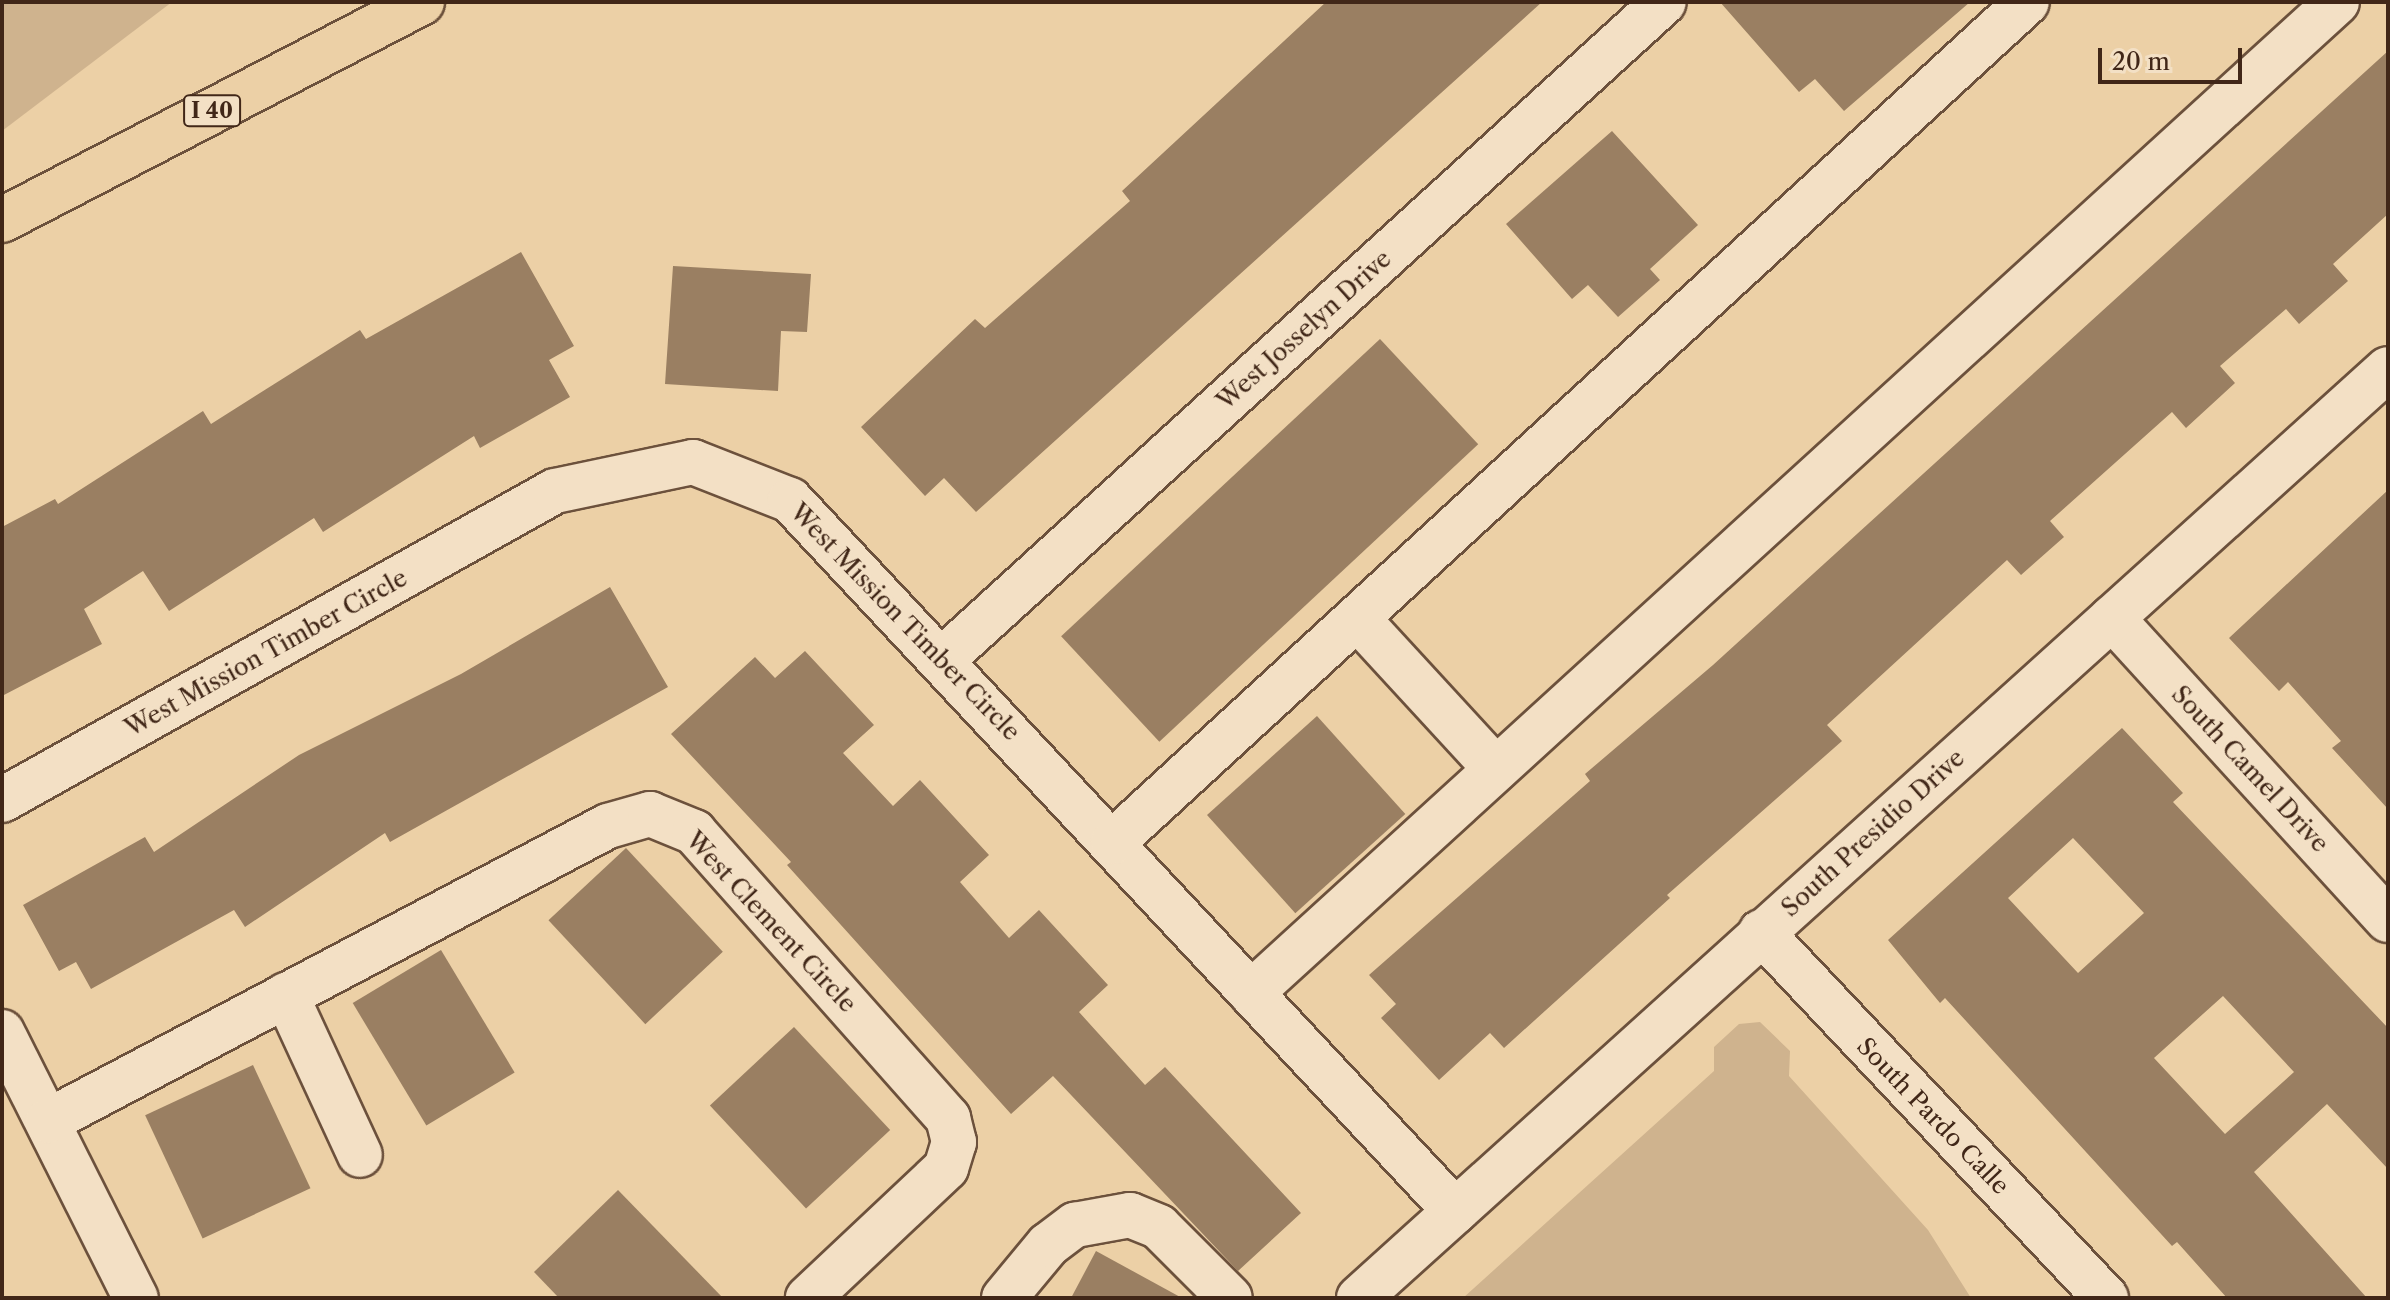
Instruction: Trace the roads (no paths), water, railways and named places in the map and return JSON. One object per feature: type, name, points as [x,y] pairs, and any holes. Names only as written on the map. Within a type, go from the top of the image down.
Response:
[{"type":"highway","name":"I 40","points":[[2,220],[422,2]]},
{"type":"street","name":"West Josselyn Drive","points":[[943,659],[1664,2]]},
{"type":"street","points":[[1113,842],[2027,2]]},
{"type":"street","points":[[1251,993],[2337,2]]},
{"type":"street","name":"South Presidio Drive","points":[[1359,1298],[2388,369]]},
{"type":"street","name":"West Mission Timber Circle","points":[[2,800],[555,491],[693,462],[790,500],[943,659],[1455,1211]]},
{"type":"street","points":[[1357,618],[1496,769]]},
{"type":"street","name":"South Camel Drive","points":[[2112,618],[2388,920]]},
{"type":"street","name":"West Clement Circle","points":[[48,1121],[608,826],[650,814],[694,832],[948,1118],[954,1142],[946,1168],[929,1188],[808,1298]]},
{"type":"street","name":"South Pardo Calle","points":[[1761,932],[2106,1298]]},
{"type":"street","points":[[286,995],[360,1155]]},
{"type":"street","points":[[2,1032],[136,1298]]},
{"type":"street","points":[[1004,1298],[1048,1245],[1075,1225],[1130,1215],[1159,1227],[1230,1298]]}]
